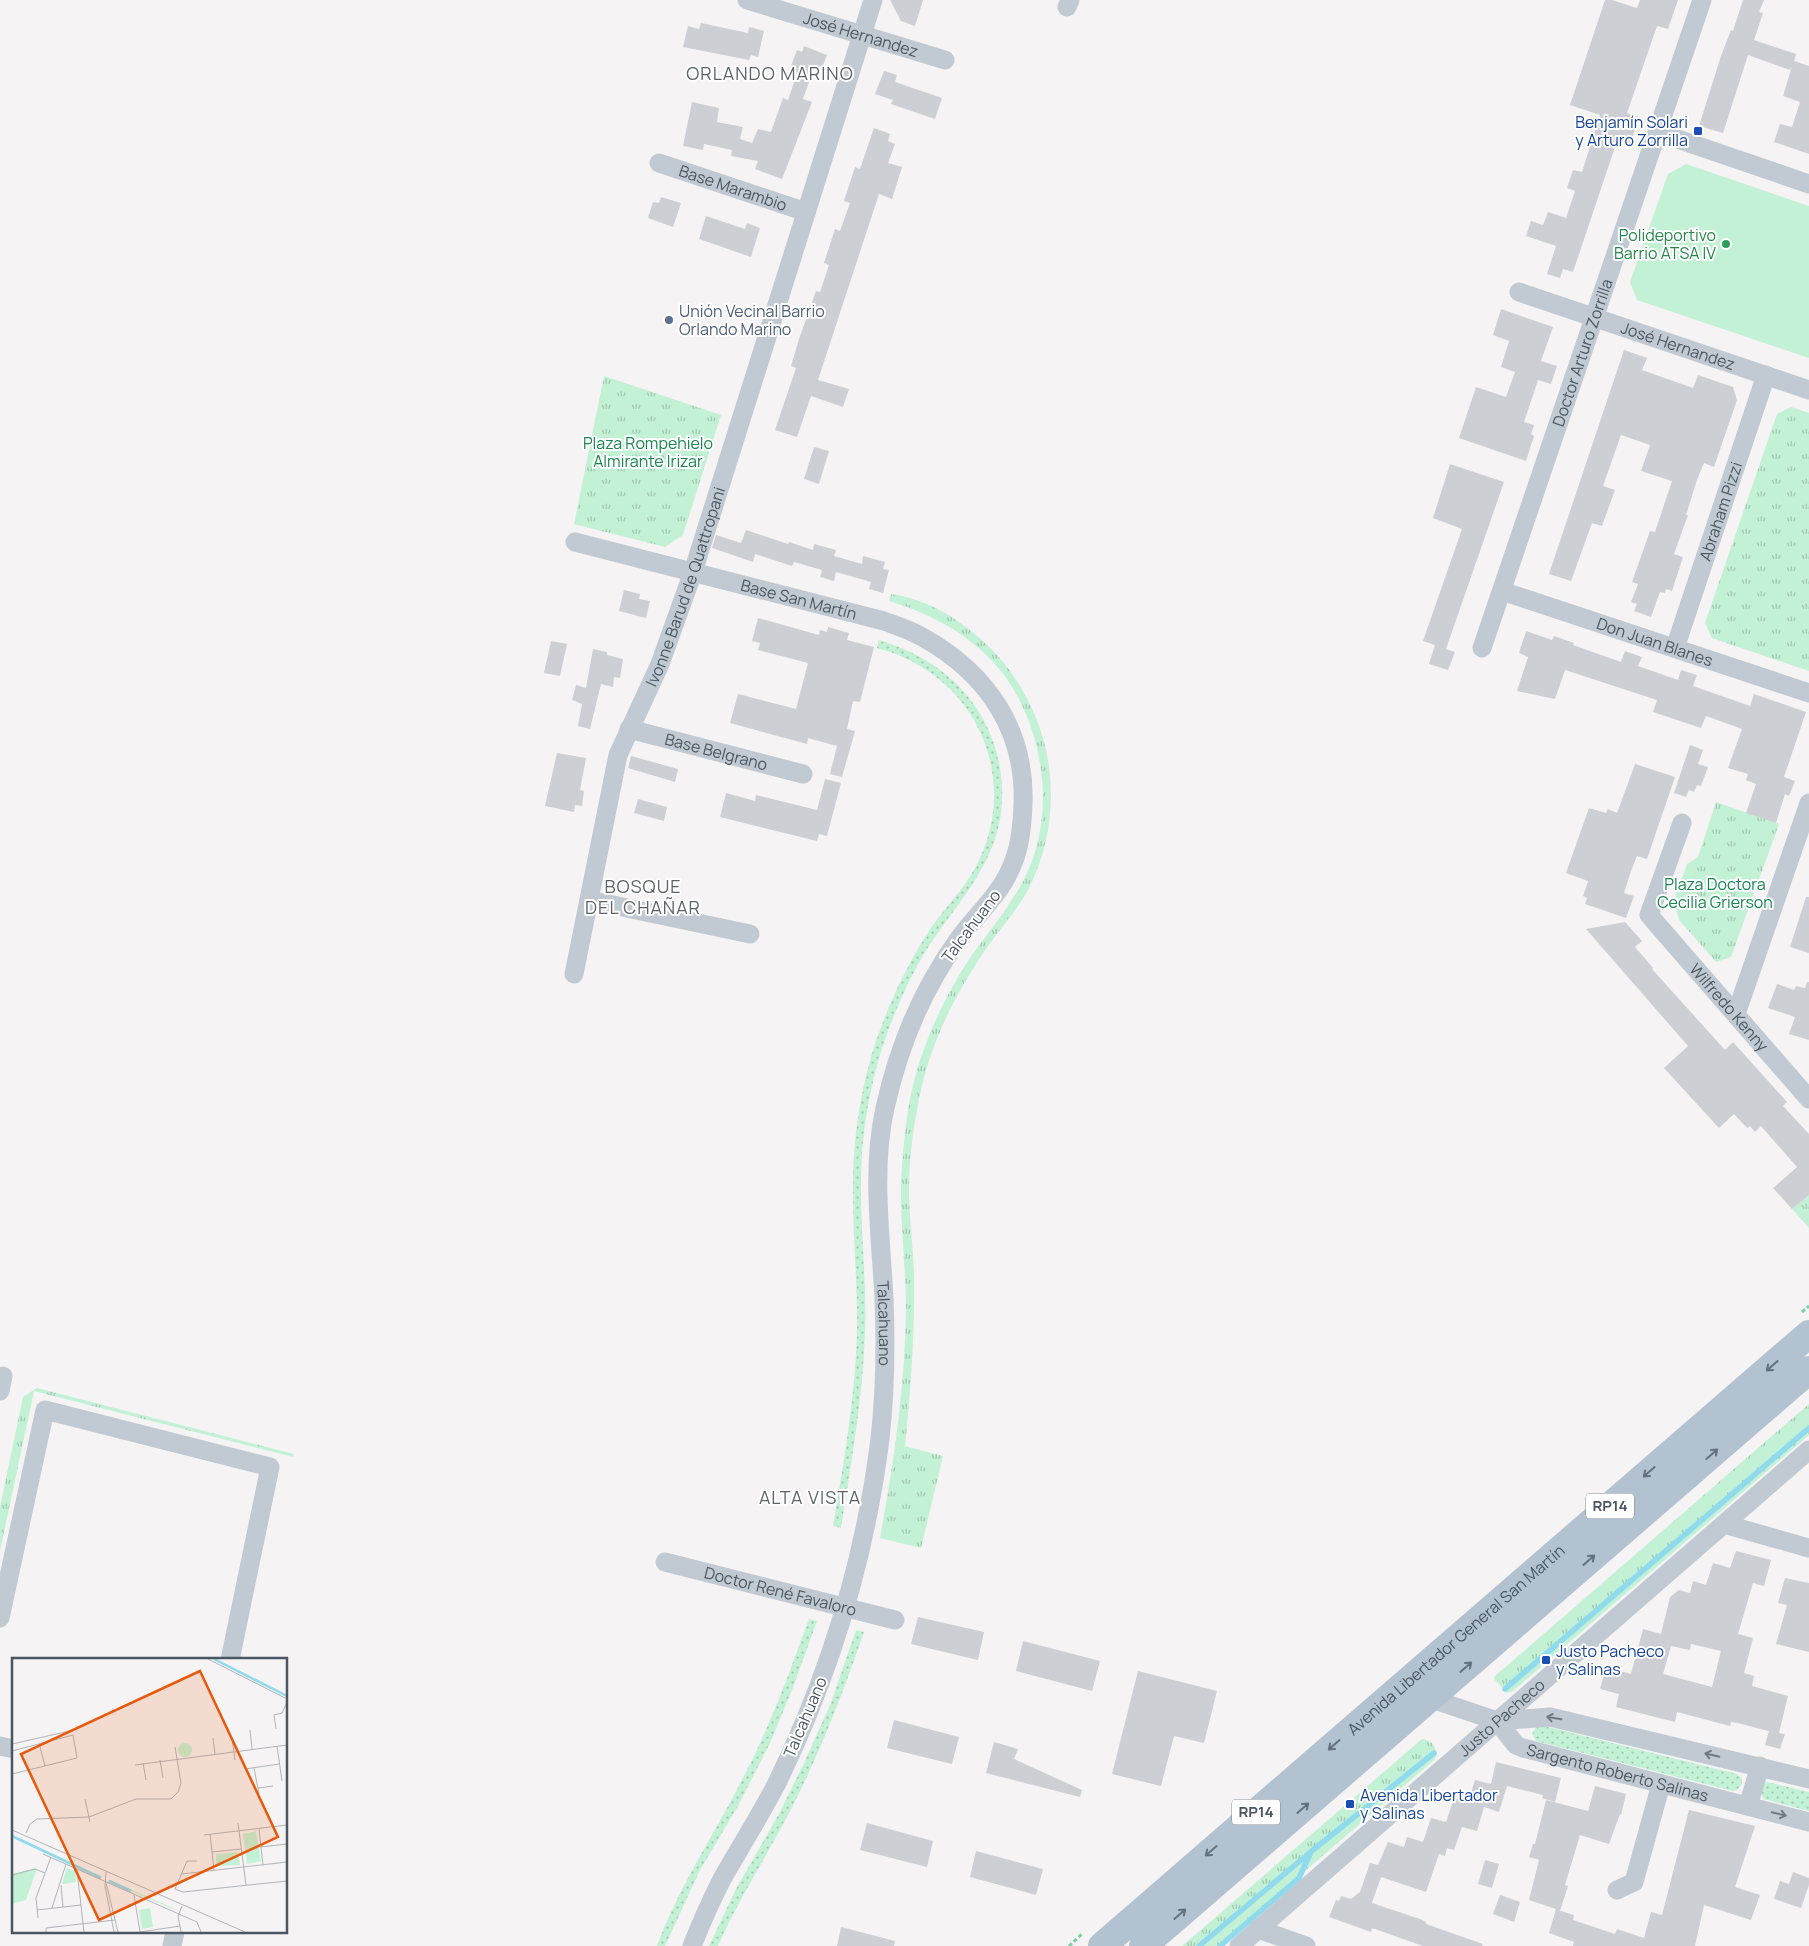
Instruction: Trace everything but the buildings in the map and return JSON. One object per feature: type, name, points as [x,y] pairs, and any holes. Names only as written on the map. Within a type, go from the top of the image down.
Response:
[{"type":"main road","name":"Avenida Libertador General San Martín","points":[[1102,1946],[1809,1334]]},
{"type":"main road","name":"Avenida Libertador General San Martín","points":[[1143,1946],[1809,1370]]},
{"type":"street","name":"José Hernandez","points":[[746,0],[945,60]]},
{"type":"street","name":"Ivonne Barud de Quattropani","points":[[574,974],[618,755],[660,664],[693,572],[874,0]]},
{"type":"street","name":"Doctor Arturo Zorrilla","points":[[1482,648],[1702,0]]},
{"type":"street","points":[[1657,132],[1809,184]]},
{"type":"street","name":"Base Marambio","points":[[659,163],[806,212]]},
{"type":"street","name":"José Hernandez","points":[[1519,292],[1595,316],[1809,390]]},
{"type":"street","name":"Abraham Pizzi","points":[[1675,648],[1766,375]]},
{"type":"street","name":"Base San Martín","points":[[575,542],[884,621],[913,632],[953,657],[976,676],[997,705]]},
{"type":"street","name":"Don Juan Blanes","points":[[1502,590],[1809,693]]},
{"type":"street","name":"Talcahuano","points":[[692,1946],[723,1878],[779,1777],[820,1683],[846,1608],[871,1496],[880,1439],[884,1386],[884,1304],[879,1215],[879,1149],[885,1108],[908,1030],[923,1000],[944,960],[960,936],[998,892],[1012,867],[1019,843],[1024,793],[1021,764],[1013,732],[997,705]]},
{"type":"street","name":"Base Belgrano","points":[[629,729],[803,774]]},
{"type":"street","points":[[1736,1014],[1809,803]]},
{"type":"street","name":"Wilfredo Kenny","points":[[1682,823],[1650,915],[1809,1099]]},
{"type":"street","points":[[589,900],[750,934]]},
{"type":"street","points":[[0,1618],[45,1410],[270,1467],[230,1658]]},
{"type":"street","name":"Justo Pacheco","points":[[1238,1946],[1809,1450]]},
{"type":"street","points":[[1724,1524],[1809,1548]]},
{"type":"street","name":"Doctor René Favaloro","points":[[665,1562],[895,1620]]},
{"type":"street","points":[[1410,1679],[1429,1698],[1497,1722]]},
{"type":"street","name":"Sargento Roberto Salinas","points":[[1497,1722],[1550,1716],[1760,1766]]},
{"type":"street","name":"Sargento Roberto Salinas","points":[[1497,1722],[1516,1745],[1523,1748],[1748,1806]]},
{"type":"street","points":[[1809,1779],[1760,1766],[1748,1806],[1809,1822]]},
{"type":"street","points":[[1617,1890],[1634,1882],[1661,1784]]},
{"type":"street","points":[[1258,1930],[1306,1946]]},
{"type":"green space","name":"Polideportivo Barrio ATSA IV","points":[[1686,164],[1809,206],[1809,358],[1637,300],[1630,282],[1668,174]]},
{"type":"green space","name":"Plaza Rompehielo Almirante Irizar","points":[[604,376],[721,415],[683,535],[665,547],[574,524]]},
{"type":"green space","points":[[1791,407],[1809,413],[1809,671],[1712,638],[1705,623],[1777,414]]},
{"type":"green space","points":[[891,594],[925,603],[958,621],[986,644],[1010,671],[1025,695],[1037,721],[1046,748],[1051,803],[1048,831],[1041,859],[1030,886],[1016,909],[976,963],[955,1000],[937,1038],[919,1099],[911,1156],[909,1190],[914,1272],[914,1316],[905,1446],[943,1456],[921,1548],[880,1538],[894,1452],[905,1338],[906,1309],[901,1183],[909,1104],[922,1055],[942,1007],[965,966],[1008,906],[1027,872],[1036,848],[1041,824],[1043,798],[1037,747],[1019,699],[1008,681],[981,650],[964,637],[928,616],[889,601]]},
{"type":"green space","points":[[879,640],[904,649],[927,661],[948,676],[966,694],[980,714],[991,736],[999,761],[1002,788],[1001,813],[996,836],[988,857],[977,877],[924,954],[898,1004],[879,1058],[872,1088],[866,1118],[861,1165],[865,1313],[864,1357],[856,1430],[841,1528],[833,1526],[848,1430],[856,1357],[857,1316],[853,1179],[855,1144],[863,1092],[871,1057],[888,1009],[910,963],[927,934],[966,883],[976,866],[985,846],[994,803],[991,766],[984,742],[974,720],[960,700],[924,668],[901,656],[877,648]]},
{"type":"green space","name":"Plaza Doctora Cecilia Grierson","points":[[1716,802],[1779,824],[1731,957],[1716,962],[1679,920],[1674,900],[1687,864],[1698,857]]},
{"type":"green space","points":[[1809,1195],[1809,1228],[1792,1209]]},
{"type":"green space","points":[[37,1388],[294,1454],[293,1457],[34,1391],[0,1551],[0,1507],[23,1397]]},
{"type":"green space","points":[[1809,1404],[1809,1435],[1513,1691],[1507,1693],[1494,1679],[1495,1676]]},
{"type":"green space","points":[[809,1619],[817,1621],[770,1743],[738,1806],[700,1870],[665,1946],[657,1946],[676,1901],[734,1796],[763,1736],[780,1697]]},
{"type":"green space","points":[[856,1630],[864,1632],[810,1770],[718,1946],[709,1946],[736,1889],[779,1814],[804,1763],[831,1703]]},
{"type":"green space","points":[[1537,1726],[1544,1726],[1737,1774],[1742,1779],[1742,1784],[1737,1790],[1733,1791],[1536,1741],[1532,1734]]},
{"type":"green space","points":[[1422,1739],[1431,1742],[1434,1746],[1437,1755],[1434,1760],[1218,1946],[1182,1946]]},
{"type":"green space","points":[[1767,1782],[1809,1792],[1809,1811],[1764,1799],[1761,1794],[1763,1785]]},
{"type":"waterway","points":[[1505,1689],[1809,1428]]},
{"type":"waterway","points":[[1199,1946],[1313,1850],[1434,1753]]},
{"type":"waterway","points":[[1220,1946],[1299,1878],[1310,1854]]},
{"type":"place","name":"Benjamín Solari y Arturo Zorrilla","points":[[1698,131]]},
{"type":"place","name":"Polideportivo Barrio ATSA IV","points":[[1726,244]]},
{"type":"place","name":"Unión Vecinal Barrio Orlando Marino","points":[[669,320]]},
{"type":"place","name":"Justo Pacheco y Salinas","points":[[1546,1660]]},
{"type":"place","name":"Avenida Libertador y Salinas","points":[[1350,1804]]},
{"type":"district","name":"ORLANDO MARINO","points":[[770,74]]},
{"type":"district","name":"BOSQUE DEL CHAÑAR","points":[[643,898]]},
{"type":"district","name":"ALTA VISTA","points":[[810,1498]]}]
